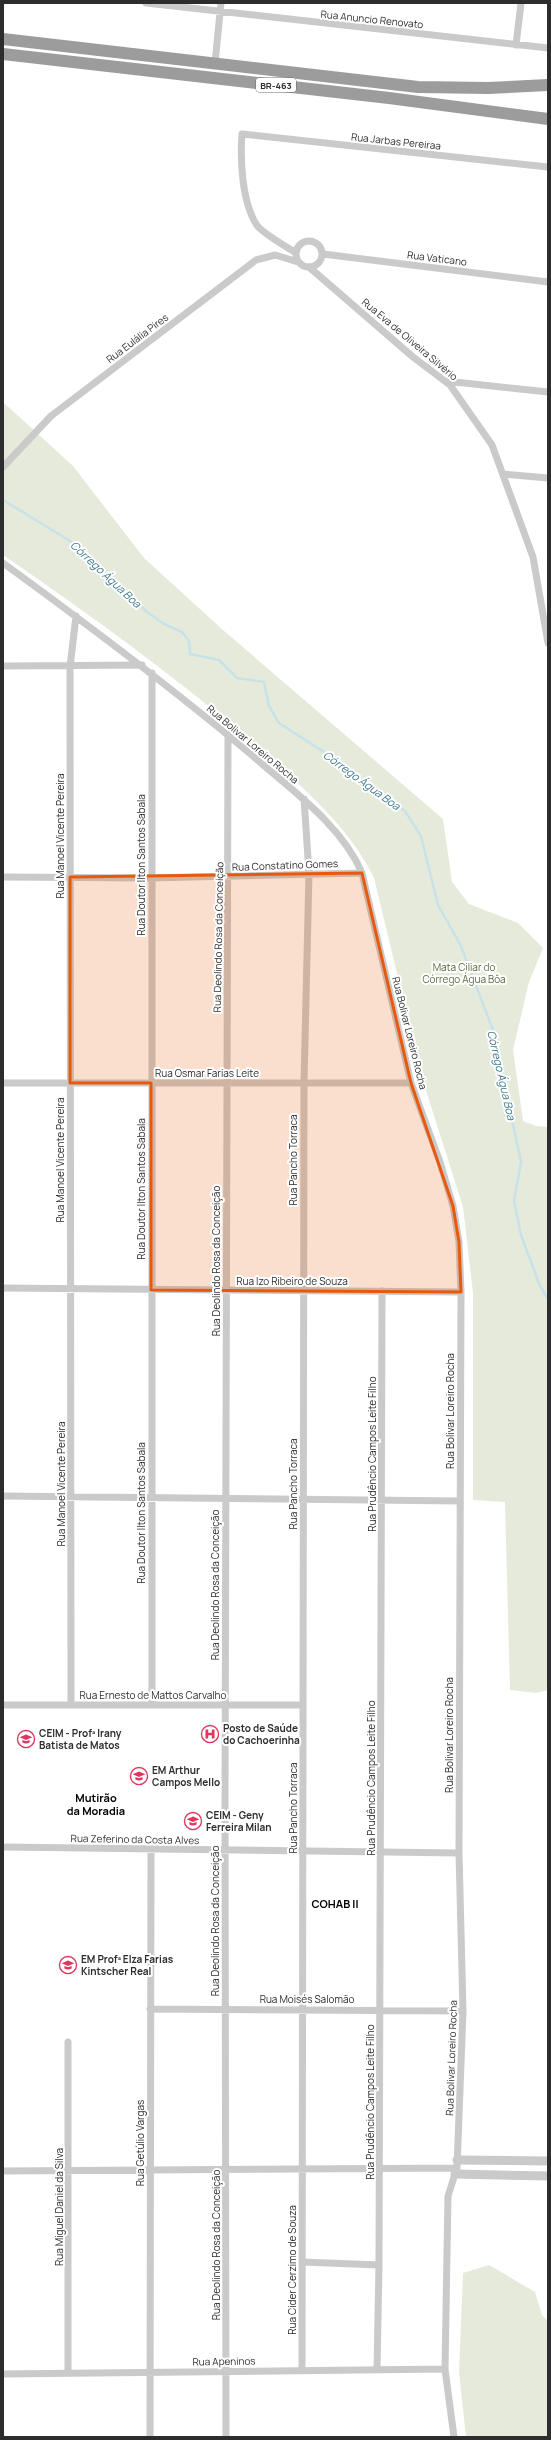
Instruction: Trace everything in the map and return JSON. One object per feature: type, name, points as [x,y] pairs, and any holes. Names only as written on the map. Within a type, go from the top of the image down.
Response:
[{"type":"highway","name":"BR-463","points":[[3,39],[418,87],[488,88],[548,85]]},
{"type":"highway","name":"BR-463","points":[[3,54],[389,98],[548,119]]},
{"type":"street","name":"Rua Anuncio Renovato","points":[[146,3],[548,48]]},
{"type":"street","points":[[214,63],[221,3]]},
{"type":"street","points":[[516,45],[520,3]]},
{"type":"street","name":"Rua Jarbas Pereiraa","points":[[296,253],[256,225],[246,195],[240,155],[242,134],[548,167]]},
{"type":"street","points":[[298,262],[296,253],[299,244],[307,240],[316,242],[323,254],[319,262],[309,267]]},
{"type":"street","name":"Rua Vaticano","points":[[323,254],[548,282]]},
{"type":"street","name":"Rua Eulália Pires","points":[[3,467],[52,416],[256,260],[275,255],[309,267]]},
{"type":"street","name":"Rua Eva de Oliveira Silvério","points":[[309,267],[413,357],[445,381],[492,445],[532,558],[548,643]]},
{"type":"street","points":[[445,381],[548,392]]},
{"type":"street","points":[[503,474],[548,478]]},
{"type":"street","name":"Rua Bolivar Loreiro Rocha","points":[[3,563],[142,665],[228,734],[304,799],[355,856],[362,873],[411,1083],[440,1162],[453,1206],[459,1242],[461,1292],[459,1853],[463,2011],[456,2167],[448,2196],[445,2369],[454,2437]]},
{"type":"street","name":"Rua Manoel Vicente Pereira","points":[[71,1705],[70,667],[76,616]]},
{"type":"street","points":[[3,666],[70,667],[142,665]]},
{"type":"street","name":"Rua Doutor Ilton Santos Sabala","points":[[152,673],[150,878],[152,1705]]},
{"type":"street","name":"Rua Deolindo Rosa da Conceição","points":[[226,2436],[225,1705],[226,1083],[229,876],[228,734]]},
{"type":"street","name":"Rua Pancho Torraca","points":[[302,2170],[304,1083],[309,873],[304,799]]},
{"type":"street","name":"Rua Constatino Gomes","points":[[3,877],[150,878],[309,873],[362,873]]},
{"type":"street","name":"Rua Osmar Farias Leite","points":[[3,1083],[411,1083]]},
{"type":"street","name":"Rua Izo Ribeiro de Souza","points":[[3,1288],[461,1292]]},
{"type":"street","name":"Rua Prudêncio Campos Leite Filho","points":[[377,2370],[380,2169],[382,1291]]},
{"type":"street","points":[[3,1496],[460,1501]]},
{"type":"street","name":"Rua Ernesto de Mattos Carvalho","points":[[3,1705],[303,1705]]},
{"type":"street","name":"Rua Zeferino da Costa Alves","points":[[3,1847],[459,1853]]},
{"type":"street","name":"Rua Getúlio Vargas","points":[[150,2437],[151,1849]]},
{"type":"street","name":"Rua Moisés Salomão","points":[[150,2009],[463,2011]]},
{"type":"street","name":"Rua Miguel Daniel da Silva","points":[[68,2042],[70,2170],[68,2372]]},
{"type":"street","points":[[3,2171],[380,2169],[456,2167],[548,2161]]},
{"type":"street","points":[[456,2167],[548,2176]]},
{"type":"street","name":"Rua Cider Cerzimo de Souza","points":[[302,2170],[302,2370]]},
{"type":"street","points":[[302,2262],[379,2265]]},
{"type":"street","name":"Rua Apeninos","points":[[3,2374],[68,2372],[445,2369]]},
{"type":"highlighted area","points":[[362,873],[411,1083],[453,1206],[459,1242],[461,1292],[151,1290],[151,1083],[70,1083],[70,877]]},
{"type":"green space","name":"Mata Ciliar do Córrego Água Bôa","points":[[3,402],[73,466],[144,558],[223,630],[443,819],[452,882],[469,904],[518,923],[543,948],[529,982],[513,1050],[523,1121],[536,1126],[548,1127],[548,1690],[536,1693],[510,1690],[505,1502],[473,1500],[473,1293],[463,1207],[423,1081],[374,878],[351,841],[338,824],[309,794],[261,750],[167,673],[69,601],[3,555]]},
{"type":"green space","points":[[489,2265],[535,2292],[542,2315],[548,2321],[548,2437],[466,2437],[459,2372],[463,2273]]},
{"type":"waterway","name":"Córrego Água Boa","points":[[3,500],[70,541],[147,612],[164,624],[182,632],[189,641],[190,654],[219,660],[237,678],[264,682],[269,706],[279,723],[338,761],[405,811],[421,836],[438,905],[460,944],[493,1030],[521,1162],[514,1201],[521,1235],[540,1286],[548,1299]]},
{"type":"place","name":"Posto de Saúde do Cachoerinha","points":[[210,1734]]},
{"type":"place","name":"CEIM - Profª Irany Batista de Matos","points":[[26,1739]]},
{"type":"place","name":"EM Arthur Campos Mello","points":[[139,1776]]},
{"type":"place","name":"CEIM - Geny Ferreira Milan","points":[[193,1821]]},
{"type":"place","name":"EM Profª Elza Farias Kintscher Real","points":[[68,1965]]},
{"type":"district","name":"Mutirão da Moradia","points":[[96,1803]]},
{"type":"district","name":"COHAB II","points":[[335,1903]]}]
